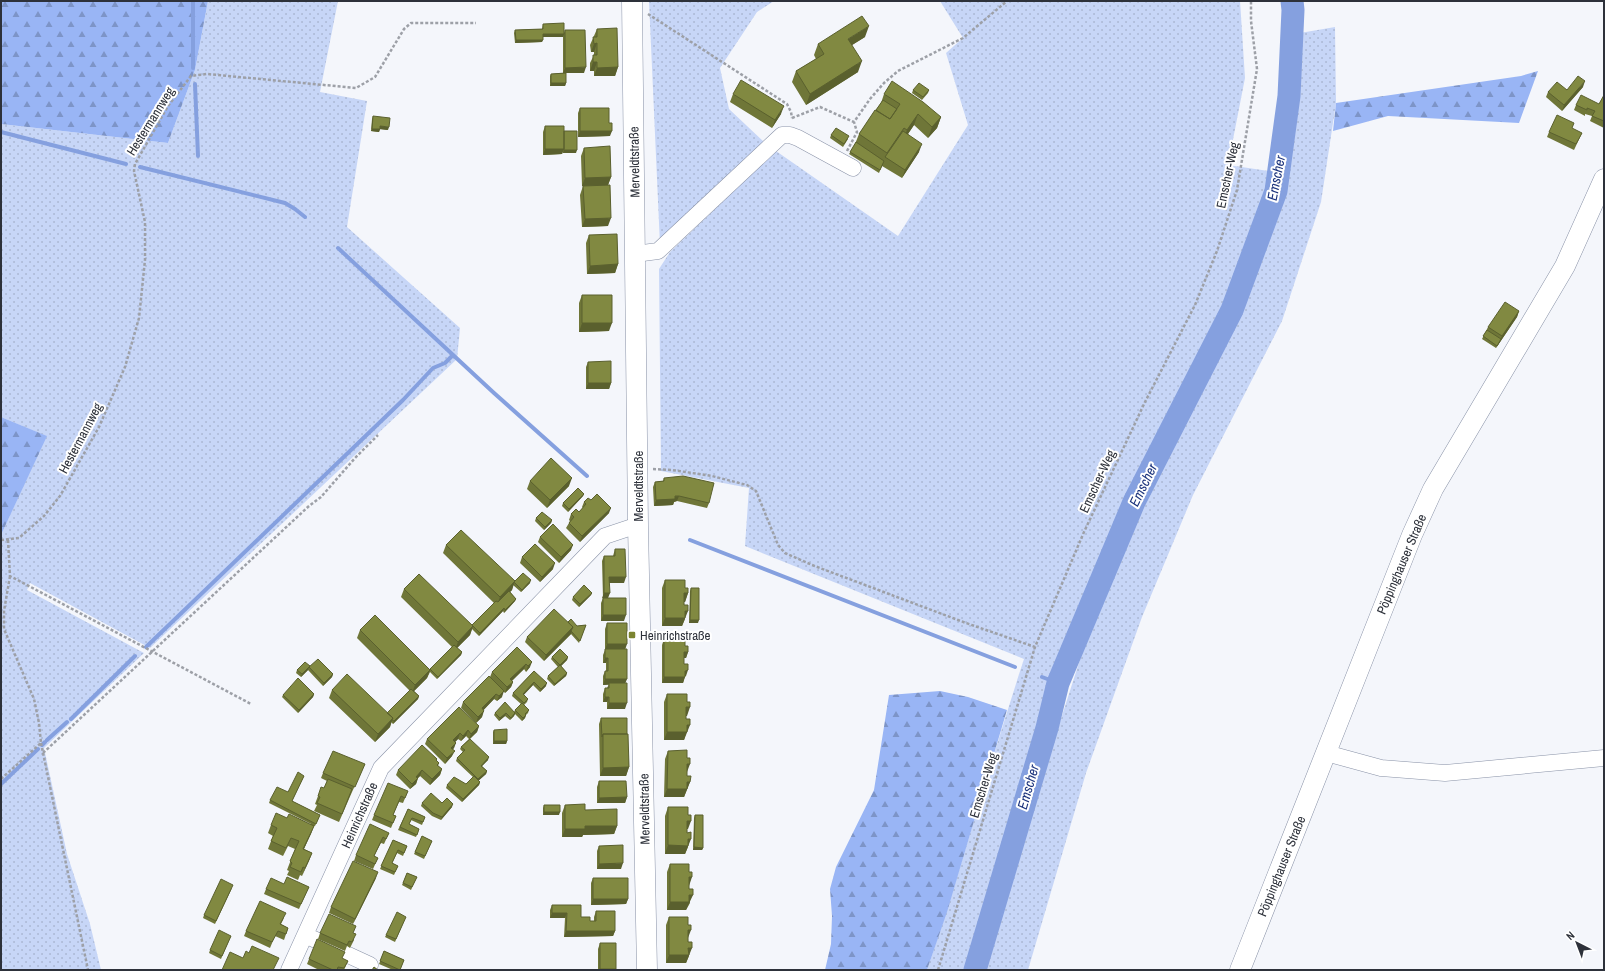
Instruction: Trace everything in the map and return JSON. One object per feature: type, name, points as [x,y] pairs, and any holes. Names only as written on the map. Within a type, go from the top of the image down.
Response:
[{"type":"main road","name":"Merveldtstraße","points":[[630,2],[647,970]]},
{"type":"main road","name":"Pöppinghauser Straße","points":[[1240,970],[1388,594],[1433,489],[1566,266],[1604,179]]},
{"type":"street","points":[[635,254],[658,252],[782,135],[790,135],[847,165]]},
{"type":"street","name":"Heinrichstraße","points":[[289,970],[380,768],[605,536],[638,525]]},
{"type":"street","points":[[1326,753],[1381,768],[1445,772],[1604,758]]},
{"type":"street","points":[[305,935],[370,965]]},
{"type":"path","points":[[854,122],[870,99],[884,83],[898,71],[963,38],[1007,1]]},
{"type":"path","name":"Emscher-Weg","points":[[938,970],[1035,647],[1084,532],[1145,402],[1195,305],[1217,251],[1237,190],[1257,69],[1251,21],[1251,1]]},
{"type":"path","points":[[630,2],[787,104],[792,118],[790,135]]},
{"type":"path","name":"Hestermannweg","points":[[1,540],[19,538],[44,516],[60,496],[99,427],[125,367],[139,318],[145,260],[145,222],[134,171],[135,164],[168,106],[191,76],[206,74],[356,88],[375,77],[404,29],[411,23],[476,23]]},
{"type":"path","points":[[792,118],[820,106],[854,122],[857,132],[847,165]]},
{"type":"path","points":[[43,753],[309,506],[321,497],[355,458],[378,435]]},
{"type":"path","points":[[638,468],[672,470],[712,476],[747,484],[756,491],[778,545],[785,553],[966,623],[1035,647]]},
{"type":"path","points":[[8,540],[10,576],[4,611],[4,629],[34,699],[40,723],[41,743],[88,970]]},
{"type":"path","points":[[10,576],[251,704]]},
{"type":"path","points":[[1,779],[41,743]]},
{"type":"shaded area","points":[[208,1],[338,1],[320,92],[367,101],[347,227],[460,328],[457,359],[150,648],[30,583],[27,590],[144,653],[44,748],[67,854],[90,924],[101,970],[1,970],[1,535],[46,436],[1,417],[1,124],[168,143],[195,70]]},
{"type":"shaded area","points":[[649,1],[774,1],[757,12],[720,68],[729,109],[766,144],[660,245]]},
{"type":"shaded area","points":[[940,1],[1240,1],[1245,78],[1228,165],[1282,173],[1262,199],[1246,250],[1220,312],[1128,498],[1086,593],[1050,688],[967,970],[927,970],[1024,659],[745,546],[749,488],[661,471],[659,269],[670,252],[776,151],[898,236],[968,125],[946,53],[963,38]]},
{"type":"shaded area","points":[[1335,27],[1336,103],[1321,202],[1282,321],[1193,495],[1142,617],[1086,773],[1028,970],[986,970],[1031,812],[1085,644],[1143,506],[1236,321],[1269,234],[1283,188],[1298,96],[1300,33]]},
{"type":"green space","points":[[1,1],[208,1],[195,70],[168,143],[1,124]]},
{"type":"green space","points":[[1538,71],[1519,123],[1388,116],[1333,131],[1336,103],[1521,76]]},
{"type":"green space","points":[[1,417],[47,436],[1,535]]},
{"type":"green space","points":[[940,691],[968,697],[1007,710],[947,912],[927,970],[825,970],[831,944],[832,916],[830,889],[836,867],[874,790],[889,695]]},
{"type":"building","points":[[862,16],[869,26],[848,39],[862,61],[810,94],[796,71],[824,54],[818,44]]},
{"type":"building","points":[[564,23],[564,34],[543,34],[543,40],[516,40],[515,30],[543,29],[543,24]]},
{"type":"building","points":[[617,28],[618,67],[597,68],[597,62],[593,62],[593,55],[597,55],[597,43],[594,44],[593,37],[597,37],[597,29]]},
{"type":"building","points":[[565,30],[585,30],[586,67],[565,68]]},
{"type":"building","points":[[566,73],[566,83],[551,83],[551,74]]},
{"type":"building","points":[[1578,76],[1585,81],[1564,105],[1548,92],[1557,82],[1567,90]]},
{"type":"building","points":[[741,80],[784,106],[775,120],[733,94]]},
{"type":"building","points":[[892,81],[923,102],[941,117],[932,127],[918,114],[907,130],[904,128],[887,153],[859,134],[875,110],[890,119],[900,104],[884,94]]},
{"type":"building","points":[[919,83],[929,90],[923,97],[913,90]]},
{"type":"building","points":[[1581,95],[1599,104],[1604,95],[1604,121],[1592,116],[1595,111],[1587,108],[1587,110],[1576,105]]},
{"type":"building","points":[[883,100],[897,109],[890,119],[876,110]]},
{"type":"building","points":[[580,108],[609,108],[609,123],[612,123],[612,131],[580,131]]},
{"type":"building","points":[[1557,115],[1574,123],[1572,128],[1582,133],[1576,144],[1549,132]]},
{"type":"building","points":[[373,116],[390,118],[389,127],[380,126],[380,129],[372,129]]},
{"type":"building","points":[[545,126],[564,126],[564,149],[545,149]]},
{"type":"building","points":[[836,128],[849,136],[844,144],[831,135]]},
{"type":"building","points":[[564,131],[577,131],[577,150],[564,150]]},
{"type":"building","points":[[903,131],[922,144],[905,170],[885,157]]},
{"type":"building","points":[[856,142],[884,161],[880,170],[850,152]]},
{"type":"building","points":[[610,146],[611,177],[585,178],[584,148]]},
{"type":"building","points":[[610,185],[611,218],[585,219],[583,186]]},
{"type":"building","points":[[617,234],[618,264],[590,266],[589,235]]},
{"type":"building","points":[[582,295],[612,295],[612,323],[582,323]]},
{"type":"building","points":[[1505,302],[1519,311],[1502,336],[1488,327]]},
{"type":"building","points":[[1487,330],[1501,339],[1497,346],[1483,336]]},
{"type":"building","points":[[611,361],[611,383],[588,383],[588,362]]},
{"type":"building","points":[[551,458],[572,478],[550,500],[530,481]]},
{"type":"building","points":[[683,476],[714,483],[709,503],[679,496],[675,496],[675,499],[656,500],[655,482],[664,481],[664,478]]},
{"type":"building","points":[[578,488],[584,494],[569,509],[563,503]]},
{"type":"building","points":[[597,494],[611,508],[582,536],[569,523],[574,517],[571,514],[576,509],[579,512],[586,504],[584,502],[588,498],[591,500]]},
{"type":"building","points":[[542,512],[552,520],[545,527],[536,518]]},
{"type":"building","points":[[553,524],[573,545],[561,557],[540,537]]},
{"type":"building","points":[[461,530],[515,581],[500,597],[446,545]]},
{"type":"building","points":[[535,544],[555,563],[542,577],[522,557]]},
{"type":"building","points":[[615,549],[625,549],[626,577],[609,577],[610,593],[604,593],[604,556],[615,556]]},
{"type":"building","points":[[523,573],[531,580],[522,590],[514,582]]},
{"type":"building","points":[[419,574],[473,626],[458,642],[404,589]]},
{"type":"building","points":[[665,580],[685,580],[685,588],[688,588],[688,593],[684,593],[684,605],[688,605],[688,611],[685,611],[685,618],[665,618]]},
{"type":"building","points":[[584,585],[592,593],[580,604],[573,597]]},
{"type":"building","points":[[691,588],[699,588],[699,620],[690,620]]},
{"type":"building","points":[[509,591],[516,599],[505,610],[504,608],[480,633],[472,625],[496,601],[498,602]]},
{"type":"building","points":[[603,598],[626,598],[626,615],[603,615]]},
{"type":"building","points":[[554,609],[573,627],[546,655],[527,637]]},
{"type":"building","points":[[375,615],[430,670],[415,685],[360,630]]},
{"type":"building","points":[[571,619],[577,626],[586,625],[580,641],[571,631],[573,627],[568,622]]},
{"type":"building","points":[[607,623],[627,623],[627,644],[607,644]]},
{"type":"building","points":[[664,639],[685,639],[685,646],[688,646],[688,652],[684,652],[684,664],[688,664],[688,670],[685,671],[685,677],[664,677]]},
{"type":"building","points":[[454,645],[462,652],[438,677],[430,669]]},
{"type":"building","points":[[517,647],[532,662],[528,666],[526,664],[510,679],[513,682],[507,687],[492,672]]},
{"type":"building","points":[[560,649],[568,657],[560,665],[552,657]]},
{"type":"building","points":[[605,649],[627,649],[627,679],[605,679],[605,671],[608,671],[608,658],[605,658]]},
{"type":"building","points":[[318,659],[333,674],[324,683],[309,667]]},
{"type":"building","points":[[305,662],[310,666],[302,674],[297,670]]},
{"type":"building","points":[[560,665],[567,673],[555,684],[548,676]]},
{"type":"building","points":[[534,671],[547,683],[541,689],[534,682],[523,694],[528,699],[524,703],[513,693]]},
{"type":"building","points":[[347,674],[393,718],[378,734],[332,690]]},
{"type":"building","points":[[489,676],[504,691],[499,696],[496,694],[482,708],[484,711],[478,717],[463,702]]},
{"type":"building","points":[[298,678],[314,694],[299,710],[283,695]]},
{"type":"building","points":[[609,683],[627,683],[627,703],[609,703],[609,697],[605,697],[605,688],[609,688]]},
{"type":"building","points":[[411,689],[419,696],[394,721],[392,720],[393,718],[387,713]]},
{"type":"building","points":[[667,694],[687,694],[687,702],[690,702],[690,707],[686,707],[686,719],[690,719],[690,725],[687,725],[687,732],[667,732]]},
{"type":"building","points":[[505,702],[515,713],[511,718],[506,713],[500,718],[495,713]]},
{"type":"building","points":[[522,703],[529,710],[523,718],[515,710]]},
{"type":"building","points":[[459,707],[479,726],[471,734],[468,730],[463,736],[460,733],[453,740],[456,743],[451,748],[455,751],[447,758],[427,739]]},
{"type":"building","points":[[601,718],[627,718],[627,734],[603,734],[602,737]]},
{"type":"building","points":[[507,729],[507,741],[494,741],[494,730]]},
{"type":"building","points":[[603,734],[628,734],[629,767],[603,768]]},
{"type":"building","points":[[470,739],[489,757],[481,766],[487,771],[478,779],[457,758],[465,750],[461,747]]},
{"type":"building","points":[[422,745],[437,759],[436,760],[439,763],[437,765],[442,769],[432,779],[422,770],[416,777],[418,778],[412,784],[398,770]]},
{"type":"building","points":[[687,750],[687,758],[690,758],[690,764],[687,764],[687,776],[691,776],[690,782],[687,782],[687,789],[667,789],[668,751]]},
{"type":"building","points":[[333,751],[365,764],[355,787],[323,773]]},
{"type":"building","points":[[298,772],[304,776],[292,801],[320,815],[316,824],[270,800],[277,787],[288,792]]},
{"type":"building","points":[[474,776],[480,782],[463,799],[447,785],[454,777],[466,784]]},
{"type":"building","points":[[328,779],[352,789],[342,814],[317,803],[320,797],[318,796],[321,787],[324,788]]},
{"type":"building","points":[[599,781],[626,781],[627,797],[599,798]]},
{"type":"building","points":[[388,783],[408,791],[405,798],[401,796],[393,815],[396,816],[393,823],[374,815]]},
{"type":"building","points":[[431,793],[442,803],[447,798],[453,804],[442,817],[433,813],[422,803]]},
{"type":"building","points":[[585,804],[585,810],[617,809],[617,826],[585,826],[585,829],[565,829],[565,805]]},
{"type":"building","points":[[544,805],[560,805],[560,812],[544,812]]},
{"type":"building","points":[[668,807],[688,807],[688,815],[691,815],[691,821],[687,821],[687,833],[691,832],[691,839],[688,839],[688,846],[668,845]]},
{"type":"building","points":[[408,809],[425,817],[423,822],[412,818],[409,824],[419,829],[417,835],[400,827]]},
{"type":"building","points":[[276,813],[287,818],[289,814],[314,826],[303,849],[312,853],[305,868],[303,867],[301,872],[290,867],[292,863],[290,861],[299,841],[291,838],[286,848],[271,841],[277,828],[271,825]]},
{"type":"building","points":[[695,815],[703,815],[703,848],[694,847]]},
{"type":"building","points":[[370,824],[389,833],[386,839],[383,837],[374,856],[378,858],[375,864],[356,855]]},
{"type":"building","points":[[422,836],[432,841],[425,856],[415,852]]},
{"type":"building","points":[[393,840],[407,846],[404,853],[398,850],[392,863],[398,866],[395,872],[381,866]]},
{"type":"building","points":[[623,845],[623,863],[599,864],[599,846]]},
{"type":"building","points":[[353,861],[378,872],[355,919],[331,907]]},
{"type":"building","points":[[670,864],[689,864],[689,872],[692,872],[692,877],[689,877],[689,889],[693,889],[693,895],[689,895],[689,902],[670,902]]},
{"type":"building","points":[[407,873],[417,877],[412,887],[403,883]]},
{"type":"building","points":[[287,877],[309,887],[301,904],[266,889],[271,878],[284,884]]},
{"type":"building","points":[[593,878],[628,878],[628,899],[593,899]]},
{"type":"building","points":[[221,879],[233,885],[216,921],[204,915]]},
{"type":"building","points":[[260,901],[286,913],[280,924],[288,928],[286,934],[278,931],[272,942],[246,931]]},
{"type":"building","points":[[552,905],[581,905],[581,917],[590,917],[590,921],[596,921],[596,911],[615,911],[615,931],[566,931],[567,913],[552,913]]},
{"type":"building","points":[[397,912],[406,917],[396,939],[386,935]]},
{"type":"building","points":[[329,914],[356,926],[353,933],[356,934],[352,942],[349,941],[347,945],[320,933]]},
{"type":"building","points":[[669,917],[688,917],[688,925],[691,925],[691,930],[688,930],[688,942],[692,942],[692,948],[688,948],[689,955],[669,955]]},
{"type":"building","points":[[219,930],[231,936],[222,956],[210,950]]},
{"type":"building","points":[[317,939],[345,952],[342,958],[348,961],[344,968],[338,967],[337,970],[333,970],[309,959]]},
{"type":"building","points":[[600,943],[616,943],[616,969],[600,969]]},
{"type":"building","points":[[252,946],[279,958],[273,970],[222,970],[230,952],[243,958],[246,951],[249,953]]},
{"type":"building","points":[[384,951],[404,960],[400,970],[380,961]]},
{"type":"waterway","points":[[193,1],[193,68]]},
{"type":"waterway","name":"Emscher","points":[[975,970],[1047,728],[1058,683],[1134,502],[1232,310],[1276,191],[1289,96],[1293,10],[1292,1]]},
{"type":"waterway","points":[[195,84],[198,156]]},
{"type":"waterway","points":[[1,132],[126,164]]},
{"type":"waterway","points":[[140,167],[285,203],[305,217]]},
{"type":"waterway","points":[[338,248],[494,393],[587,476]]},
{"type":"waterway","points":[[146,647],[403,400],[433,368],[445,363],[453,355]]},
{"type":"waterway","points":[[690,540],[1015,667]]},
{"type":"waterway","points":[[71,719],[135,656]]},
{"type":"waterway","points":[[1042,677],[1058,683]]},
{"type":"waterway","points":[[47,740],[67,722]]},
{"type":"waterway","points":[[42,745],[45,742]]},
{"type":"waterway","points":[[1,784],[38,749]]},
{"type":"place","name":"Heinrichstraße","points":[[632,635]]}]
